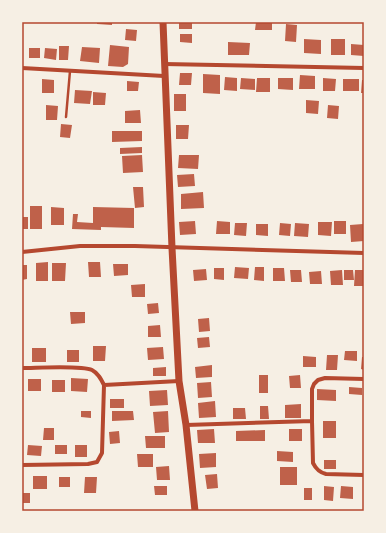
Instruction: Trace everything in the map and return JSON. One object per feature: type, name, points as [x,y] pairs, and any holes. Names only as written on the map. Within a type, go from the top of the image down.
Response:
[{"type":"street","points":[[163,22],[164,76],[179,381],[186,425],[195,511]]},
{"type":"street","points":[[164,64],[364,68]]},
{"type":"street","points":[[22,68],[164,76]]},
{"type":"street","points":[[22,252],[80,246],[135,246],[364,253]]},
{"type":"street","points":[[22,368],[82,368],[92,370],[101,378],[104,385],[102,454],[97,462],[88,464],[22,465]]},
{"type":"street","points":[[364,379],[325,378],[318,380],[312,389],[312,463],[320,473],[364,475]]},
{"type":"street","points":[[104,385],[179,381]]},
{"type":"street","points":[[186,425],[312,421]]},
{"type":"lane","points":[[66,117],[70,71]]},
{"type":"building","points":[[97,22],[112,22],[112,25],[97,24]]},
{"type":"building","points":[[179,22],[192,22],[192,29],[179,29]]},
{"type":"building","points":[[256,22],[272,22],[272,30],[255,30]]},
{"type":"building","points":[[286,24],[297,25],[296,42],[285,41]]},
{"type":"building","points":[[126,29],[137,30],[136,41],[125,40]]},
{"type":"building","points":[[180,34],[192,34],[192,43],[180,42]]},
{"type":"building","points":[[304,39],[321,40],[321,54],[304,53]]},
{"type":"building","points":[[331,39],[345,39],[345,55],[331,55]]},
{"type":"building","points":[[228,42],[250,43],[249,55],[228,55]]},
{"type":"building","points":[[351,44],[364,45],[364,56],[351,55]]},
{"type":"building","points":[[110,45],[129,47],[128,64],[123,67],[108,66]]},
{"type":"building","points":[[59,46],[69,46],[68,60],[59,60]]},
{"type":"building","points":[[82,47],[100,48],[99,63],[80,61]]},
{"type":"building","points":[[29,48],[40,48],[40,58],[29,58]]},
{"type":"building","points":[[45,48],[57,49],[56,60],[44,58]]},
{"type":"building","points":[[180,73],[192,73],[191,85],[179,85]]},
{"type":"building","points":[[203,74],[220,75],[220,94],[203,93]]},
{"type":"building","points":[[300,75],[315,76],[315,89],[299,89]]},
{"type":"building","points":[[225,77],[237,78],[237,91],[224,90]]},
{"type":"building","points":[[241,78],[255,79],[255,90],[240,89]]},
{"type":"building","points":[[257,78],[270,78],[270,92],[256,92]]},
{"type":"building","points":[[278,78],[293,78],[293,90],[278,89]]},
{"type":"building","points":[[323,78],[336,79],[335,91],[323,91]]},
{"type":"building","points":[[42,79],[54,80],[54,93],[42,93]]},
{"type":"building","points":[[343,79],[359,79],[359,91],[343,91]]},
{"type":"building","points":[[362,80],[364,80],[364,93],[361,93]]},
{"type":"building","points":[[127,81],[139,82],[138,91],[127,91]]},
{"type":"building","points":[[75,90],[92,91],[90,104],[74,103]]},
{"type":"building","points":[[93,92],[106,93],[105,105],[93,105]]},
{"type":"building","points":[[174,94],[186,94],[186,111],[174,111]]},
{"type":"building","points":[[306,100],[319,101],[318,114],[306,113]]},
{"type":"building","points":[[46,105],[58,106],[57,120],[46,120]]},
{"type":"building","points":[[328,105],[339,106],[338,119],[327,118]]},
{"type":"building","points":[[140,110],[141,123],[125,123],[125,111]]},
{"type":"building","points":[[61,124],[72,125],[70,138],[60,137]]},
{"type":"building","points":[[176,125],[189,125],[188,139],[176,139]]},
{"type":"building","points":[[112,131],[142,131],[142,141],[112,142]]},
{"type":"building","points":[[142,147],[142,153],[120,154],[120,148]]},
{"type":"building","points":[[142,155],[143,172],[123,173],[122,156]]},
{"type":"building","points":[[179,155],[199,155],[198,169],[178,168]]},
{"type":"building","points":[[194,174],[195,186],[178,187],[177,175]]},
{"type":"building","points":[[133,187],[143,187],[144,207],[135,208]]},
{"type":"building","points":[[203,192],[204,208],[181,209],[181,194]]},
{"type":"building","points":[[30,206],[42,206],[42,229],[30,229]]},
{"type":"building","points":[[51,207],[64,208],[64,225],[51,225]]},
{"type":"building","points":[[93,207],[134,208],[134,228],[101,227],[101,230],[72,229],[73,214],[78,214],[77,222],[93,223]]},
{"type":"building","points":[[22,217],[28,217],[28,229],[22,229]]},
{"type":"building","points":[[195,221],[196,234],[180,235],[179,222]]},
{"type":"building","points":[[217,221],[230,222],[230,234],[216,234]]},
{"type":"building","points":[[334,221],[346,221],[346,234],[334,234]]},
{"type":"building","points":[[318,222],[332,222],[331,236],[318,235]]},
{"type":"building","points":[[235,223],[247,223],[246,236],[234,235]]},
{"type":"building","points":[[280,223],[291,224],[290,236],[279,235]]},
{"type":"building","points":[[295,223],[309,224],[308,237],[294,236]]},
{"type":"building","points":[[256,224],[268,224],[268,236],[256,235]]},
{"type":"building","points":[[363,224],[364,241],[351,242],[350,225]]},
{"type":"building","points":[[48,262],[48,281],[36,281],[36,263]]},
{"type":"building","points":[[88,262],[100,262],[101,277],[89,277]]},
{"type":"building","points":[[52,263],[66,263],[65,281],[52,281]]},
{"type":"building","points":[[113,264],[128,264],[128,275],[114,276]]},
{"type":"building","points":[[22,265],[27,265],[27,279],[22,280]]},
{"type":"building","points":[[235,267],[249,268],[248,279],[234,278]]},
{"type":"building","points":[[255,267],[264,267],[264,281],[254,280]]},
{"type":"building","points":[[214,268],[224,268],[224,280],[214,279]]},
{"type":"building","points":[[273,268],[284,268],[285,281],[273,281]]},
{"type":"building","points":[[206,269],[207,280],[194,281],[193,270]]},
{"type":"building","points":[[290,270],[301,270],[302,282],[291,282]]},
{"type":"building","points":[[342,270],[343,285],[331,285],[330,271]]},
{"type":"building","points":[[344,270],[353,270],[354,280],[344,280]]},
{"type":"building","points":[[355,270],[364,270],[363,286],[354,286]]},
{"type":"building","points":[[321,271],[322,284],[310,284],[309,272]]},
{"type":"building","points":[[145,284],[145,297],[132,297],[131,285]]},
{"type":"building","points":[[158,303],[159,313],[148,314],[147,304]]},
{"type":"building","points":[[70,312],[85,312],[85,323],[71,324]]},
{"type":"building","points":[[209,318],[210,331],[199,332],[198,319]]},
{"type":"building","points":[[160,325],[161,337],[148,337],[148,326]]},
{"type":"building","points":[[209,337],[210,347],[198,348],[197,338]]},
{"type":"building","points":[[93,346],[106,346],[105,361],[93,361]]},
{"type":"building","points":[[163,347],[164,359],[148,360],[147,348]]},
{"type":"building","points":[[32,348],[46,348],[46,362],[32,362]]},
{"type":"building","points":[[67,350],[79,350],[79,362],[67,362]]},
{"type":"building","points":[[345,351],[357,351],[357,361],[344,360]]},
{"type":"building","points":[[327,355],[338,355],[337,370],[326,370]]},
{"type":"building","points":[[303,356],[316,357],[316,367],[303,367]]},
{"type":"building","points":[[362,357],[364,357],[364,370],[361,369]]},
{"type":"building","points":[[212,365],[212,377],[196,378],[195,367]]},
{"type":"building","points":[[166,367],[166,376],[153,376],[153,368]]},
{"type":"building","points":[[259,375],[268,375],[268,393],[259,393]]},
{"type":"building","points":[[300,375],[301,388],[290,388],[289,376]]},
{"type":"building","points":[[71,378],[88,379],[87,392],[71,391]]},
{"type":"building","points":[[28,379],[41,379],[41,391],[28,391]]},
{"type":"building","points":[[52,380],[65,380],[65,392],[52,392]]},
{"type":"building","points":[[211,382],[212,397],[198,398],[197,383]]},
{"type":"building","points":[[349,387],[362,388],[362,395],[349,394]]},
{"type":"building","points":[[317,389],[336,390],[336,401],[317,400]]},
{"type":"building","points":[[167,390],[168,405],[150,406],[149,391]]},
{"type":"building","points":[[110,399],[124,399],[124,408],[110,408]]},
{"type":"building","points":[[215,401],[216,417],[199,418],[198,403]]},
{"type":"building","points":[[301,404],[301,418],[285,418],[285,405]]},
{"type":"building","points":[[260,406],[268,406],[269,419],[260,419]]},
{"type":"building","points":[[233,408],[245,408],[246,419],[233,419]]},
{"type":"building","points":[[81,411],[91,411],[91,418],[81,417]]},
{"type":"building","points":[[112,411],[133,411],[134,420],[112,421]]},
{"type":"building","points":[[168,411],[169,432],[155,433],[153,412]]},
{"type":"building","points":[[323,421],[336,421],[336,438],[323,438]]},
{"type":"building","points":[[44,428],[54,428],[54,440],[43,440]]},
{"type":"building","points":[[214,429],[215,443],[198,443],[197,430]]},
{"type":"building","points":[[289,429],[302,429],[302,441],[289,441]]},
{"type":"building","points":[[265,430],[265,441],[236,441],[236,431]]},
{"type":"building","points":[[119,431],[120,443],[110,444],[109,432]]},
{"type":"building","points":[[145,436],[165,436],[165,448],[146,448]]},
{"type":"building","points":[[28,445],[42,446],[41,456],[27,455]]},
{"type":"building","points":[[55,445],[67,445],[67,454],[55,454]]},
{"type":"building","points":[[75,445],[87,445],[87,457],[75,457]]},
{"type":"building","points":[[277,451],[293,452],[293,462],[277,461]]},
{"type":"building","points":[[216,453],[216,467],[200,468],[199,454]]},
{"type":"building","points":[[137,454],[153,454],[153,467],[138,467]]},
{"type":"building","points":[[324,460],[336,460],[336,469],[324,469]]},
{"type":"building","points":[[169,466],[170,480],[157,480],[156,467]]},
{"type":"building","points":[[280,467],[297,467],[297,485],[280,485]]},
{"type":"building","points":[[217,474],[218,488],[207,489],[205,475]]},
{"type":"building","points":[[33,476],[47,476],[47,489],[33,489]]},
{"type":"building","points":[[59,477],[70,477],[70,487],[59,487]]},
{"type":"building","points":[[85,477],[97,477],[96,493],[84,493]]},
{"type":"building","points":[[154,486],[167,486],[167,495],[155,495]]},
{"type":"building","points":[[324,486],[334,487],[333,501],[324,500]]},
{"type":"building","points":[[341,486],[353,487],[353,499],[340,498]]},
{"type":"building","points":[[304,488],[312,488],[312,500],[304,500]]},
{"type":"building","points":[[22,493],[30,493],[30,503],[22,503]]}]
